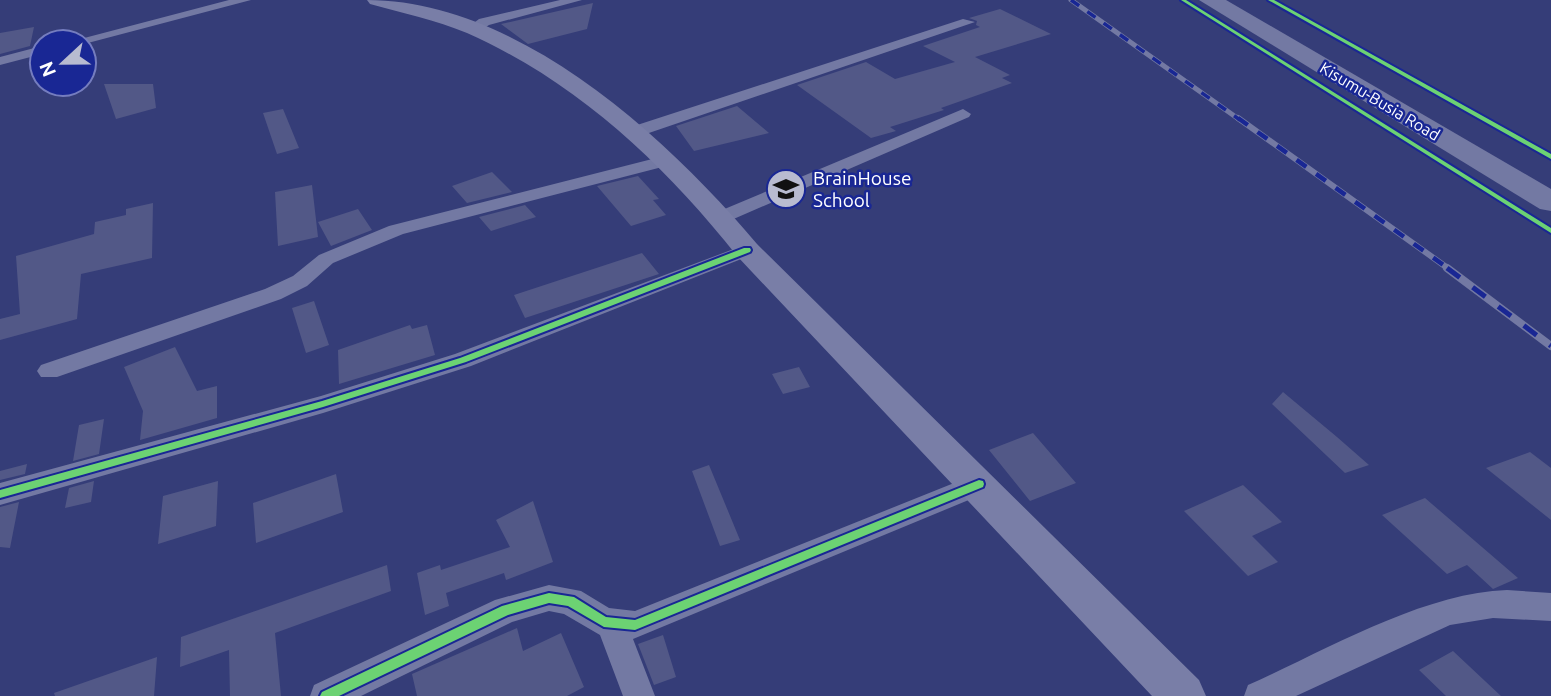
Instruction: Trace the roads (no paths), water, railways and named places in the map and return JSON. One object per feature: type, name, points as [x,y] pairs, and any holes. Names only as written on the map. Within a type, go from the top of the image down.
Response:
[{"type":"highway","name":"Kisumu-Busia Road","points":[[1210,0],[1551,202]]},
{"type":"highway","name":"Kisumu-Busia Road","points":[[1237,0],[1551,182]]},
{"type":"main road","points":[[376,0],[473,29],[572,81],[637,131],[722,217],[747,250],[1184,696]]},
{"type":"street","points":[[98,37],[245,0]]},
{"type":"street","points":[[473,29],[484,22],[576,0]]},
{"type":"street","points":[[637,131],[968,22]]},
{"type":"street","points":[[0,61],[28,54]]},
{"type":"street","points":[[722,217],[963,114]]},
{"type":"street","points":[[50,371],[273,294],[300,281],[326,260],[396,230],[664,161]]},
{"type":"street","points":[[0,494],[323,404],[463,360],[747,250]]},
{"type":"street","points":[[326,696],[506,610],[549,598],[570,601],[604,622],[635,625],[979,484]]},
{"type":"street","points":[[1260,696],[1436,615],[1466,606],[1508,603],[1551,607]]},
{"type":"street","points":[[611,622],[639,696]]},
{"type":"railway","points":[[1071,0],[1240,120]]},
{"type":"railway","points":[[1238,118],[1449,269]]},
{"type":"railway","points":[[1447,268],[1551,346]]},
{"type":"place","name":"BrainHouse School","points":[[786,189]]}]
